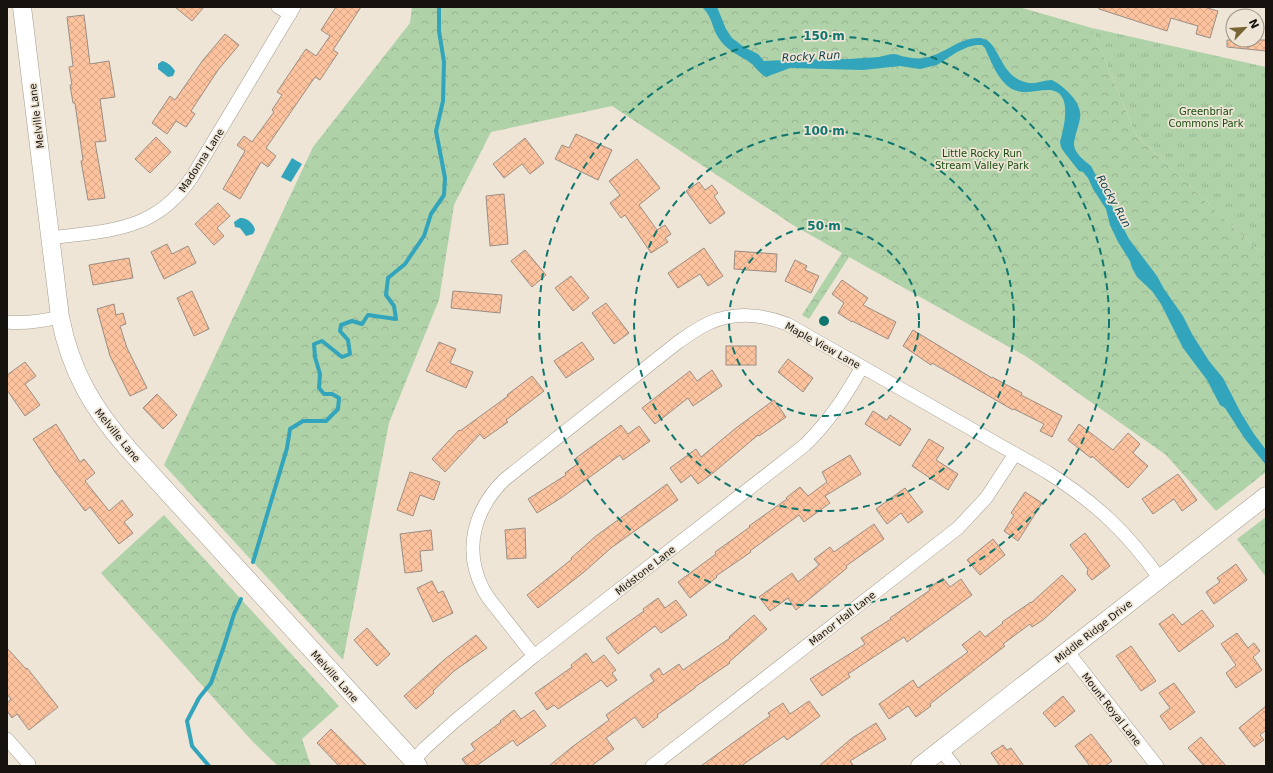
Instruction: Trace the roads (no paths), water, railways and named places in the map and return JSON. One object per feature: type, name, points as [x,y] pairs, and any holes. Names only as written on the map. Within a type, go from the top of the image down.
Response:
[{"type":"street","name":"Melville Lane","points":[[22,7],[60,317],[66,344],[87,393],[110,428],[416,763]]},
{"type":"street","points":[[278,7],[292,11]]},
{"type":"street","name":"Madonna Lane","points":[[50,238],[127,227],[152,216],[173,201],[192,177],[292,11]]},
{"type":"street","name":"Maple View Lane","points":[[534,656],[488,597],[477,574],[474,554],[474,534],[480,514],[489,496],[504,480],[677,343],[708,324],[722,318],[748,316],[763,317],[779,321],[1068,485],[1099,508],[1116,524],[1143,554],[1160,579]]},
{"type":"street","points":[[7,322],[30,322],[60,317]]},
{"type":"street","name":"Midstone Lane","points":[[416,763],[425,748],[455,721],[534,656],[805,445],[832,416],[862,367]]},
{"type":"street","name":"Manor Hall Lane","points":[[652,766],[958,528],[986,498],[1014,454]]},
{"type":"street","name":"Middle Ridge Drive","points":[[920,766],[1266,496]]},
{"type":"street","name":"Mount Royal Lane","points":[[1067,651],[1157,766]]},
{"type":"street","points":[[7,739],[29,764]]},
{"type":"street","points":[[941,750],[954,766]]},
{"type":"water","name":"Rocky Run","points":[[702,7],[717,7],[726,29],[732,38],[744,47],[758,54],[764,61],[849,59],[879,57],[894,54],[904,57],[922,58],[931,56],[965,40],[980,38],[987,40],[992,45],[1005,67],[1019,80],[1032,83],[1052,80],[1062,86],[1072,96],[1079,107],[1079,121],[1074,142],[1076,151],[1091,166],[1129,239],[1157,276],[1164,289],[1183,316],[1192,334],[1209,361],[1223,378],[1241,413],[1266,450],[1266,465],[1245,439],[1225,408],[1220,405],[1207,380],[1183,348],[1161,304],[1152,291],[1137,277],[1110,225],[1106,209],[1088,178],[1083,172],[1079,171],[1061,147],[1060,142],[1065,119],[1065,110],[1064,102],[1061,96],[1056,92],[1048,90],[1021,92],[1012,89],[999,76],[982,45],[968,47],[937,65],[920,69],[900,66],[863,70],[790,68],[766,77],[752,64],[721,42],[710,18]]},
{"type":"water","points":[[162,61],[168,63],[174,69],[175,71],[173,76],[168,77],[158,69],[158,64]]},
{"type":"water","points":[[292,158],[302,164],[291,182],[281,177]]},
{"type":"water","points":[[240,218],[245,218],[251,223],[255,230],[253,234],[246,236],[240,228],[235,227],[234,222]]},
{"type":"waterway","points":[[253,562],[287,448],[290,429],[303,421],[326,421],[338,409],[339,398],[332,394],[324,394],[319,388],[320,374],[315,357],[314,344],[322,341],[342,357],[350,354],[348,340],[340,331],[341,325],[352,321],[362,324],[368,315],[396,319],[394,306],[386,295],[388,278],[405,264],[424,236],[431,214],[444,195],[445,178],[436,131],[443,101],[444,62],[439,31],[439,7]]},
{"type":"waterway","points":[[209,766],[192,746],[187,721],[199,698],[211,683],[234,614],[241,599]]},
{"type":"park label","name":"Greenbriar Commons Park","points":[[1206,116]]},
{"type":"park label","name":"Little Rocky Run Stream Valley Park","points":[[982,158]]}]
